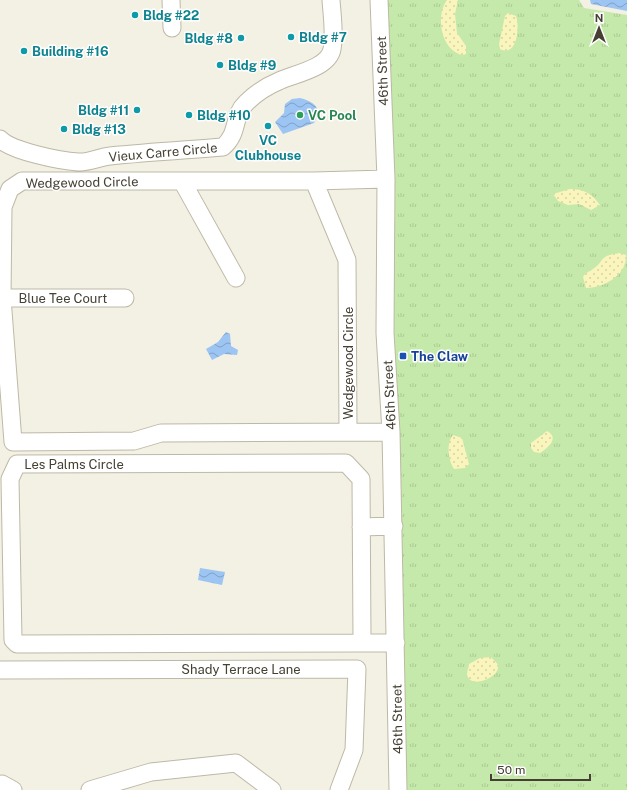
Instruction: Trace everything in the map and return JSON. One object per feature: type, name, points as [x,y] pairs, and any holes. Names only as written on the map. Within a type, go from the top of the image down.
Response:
[{"type":"street","points":[[171,0],[172,28]]},
{"type":"street","name":"Vieux Carre Circle","points":[[0,139],[8,146],[19,150],[56,160],[79,162],[109,156],[223,147],[230,141],[234,132],[238,113],[251,98],[279,81],[309,70],[328,58],[332,50],[331,0]]},
{"type":"street","name":"46th Street","points":[[379,0],[386,179],[385,333],[391,432],[394,526],[398,790]]},
{"type":"street","name":"Wedgewood Circle","points":[[17,464],[13,442],[2,298],[2,207],[10,189],[22,181],[314,181],[386,179]]},
{"type":"street","points":[[182,181],[236,278]]},
{"type":"street","name":"Wedgewood Circle","points":[[314,181],[347,260],[348,432]]},
{"type":"street","name":"Blue Tee Court","points":[[2,298],[125,298]]},
{"type":"street","name":"Wedgewood Circle","points":[[13,442],[134,441],[161,433],[391,432]]},
{"type":"street","name":"Les Palms Circle","points":[[358,642],[362,638],[361,479],[346,463],[17,464],[10,479],[13,640],[17,644],[396,643]]},
{"type":"street","points":[[361,527],[394,526]]},
{"type":"street","name":"Shady Terrace Lane","points":[[0,670],[357,669],[354,750],[340,790]]},
{"type":"street","points":[[90,790],[151,772],[236,763],[272,790]]},
{"type":"green space","points":[[387,0],[579,0],[584,8],[627,15],[627,790],[403,790]]},
{"type":"sand","points":[[447,0],[458,0],[455,14],[457,33],[466,46],[466,54],[463,55],[450,47],[442,32],[441,15]]},
{"type":"sand","points":[[508,13],[516,16],[518,27],[514,45],[506,51],[500,49],[499,44],[505,16]]},
{"type":"sand","points":[[570,189],[588,193],[600,205],[591,210],[579,204],[568,205],[558,201],[553,194]]},
{"type":"sand","points":[[619,253],[626,255],[623,269],[618,275],[600,286],[586,288],[583,277],[585,274],[597,266],[605,257]]},
{"type":"sand","points":[[547,431],[553,437],[553,440],[549,446],[540,453],[534,452],[531,448],[531,443]]},
{"type":"sand","points":[[453,435],[462,438],[469,464],[465,468],[454,469],[450,461],[449,442]]},
{"type":"sand","points":[[491,657],[498,666],[494,675],[478,682],[469,679],[467,674],[469,664],[480,658]]},
{"type":"water","points":[[590,0],[627,0],[627,11],[591,4]]},
{"type":"water","name":"VC Pool","points":[[300,98],[313,103],[316,106],[318,113],[317,117],[314,123],[283,134],[275,122],[284,113],[285,104],[292,99]]},
{"type":"water","points":[[226,332],[230,334],[231,346],[238,350],[237,355],[224,354],[212,360],[206,349],[218,342]]},
{"type":"water","points":[[200,568],[225,572],[222,585],[198,580]]},
{"type":"place","name":"Bldg #22","points":[[135,15]]},
{"type":"place","name":"Bldg #7","points":[[291,37]]},
{"type":"place","name":"Bldg #8","points":[[241,38]]},
{"type":"place","name":"Building #16","points":[[24,51]]},
{"type":"place","name":"Bldg #9","points":[[220,65]]},
{"type":"place","name":"Bldg #11","points":[[137,110]]},
{"type":"place","name":"Bldg #10","points":[[189,115]]},
{"type":"place","name":"VC Pool","points":[[300,115]]},
{"type":"place","name":"VC Clubhouse","points":[[268,126]]},
{"type":"place","name":"Bldg #13","points":[[64,129]]},
{"type":"place","name":"The Claw","points":[[403,356]]}]
